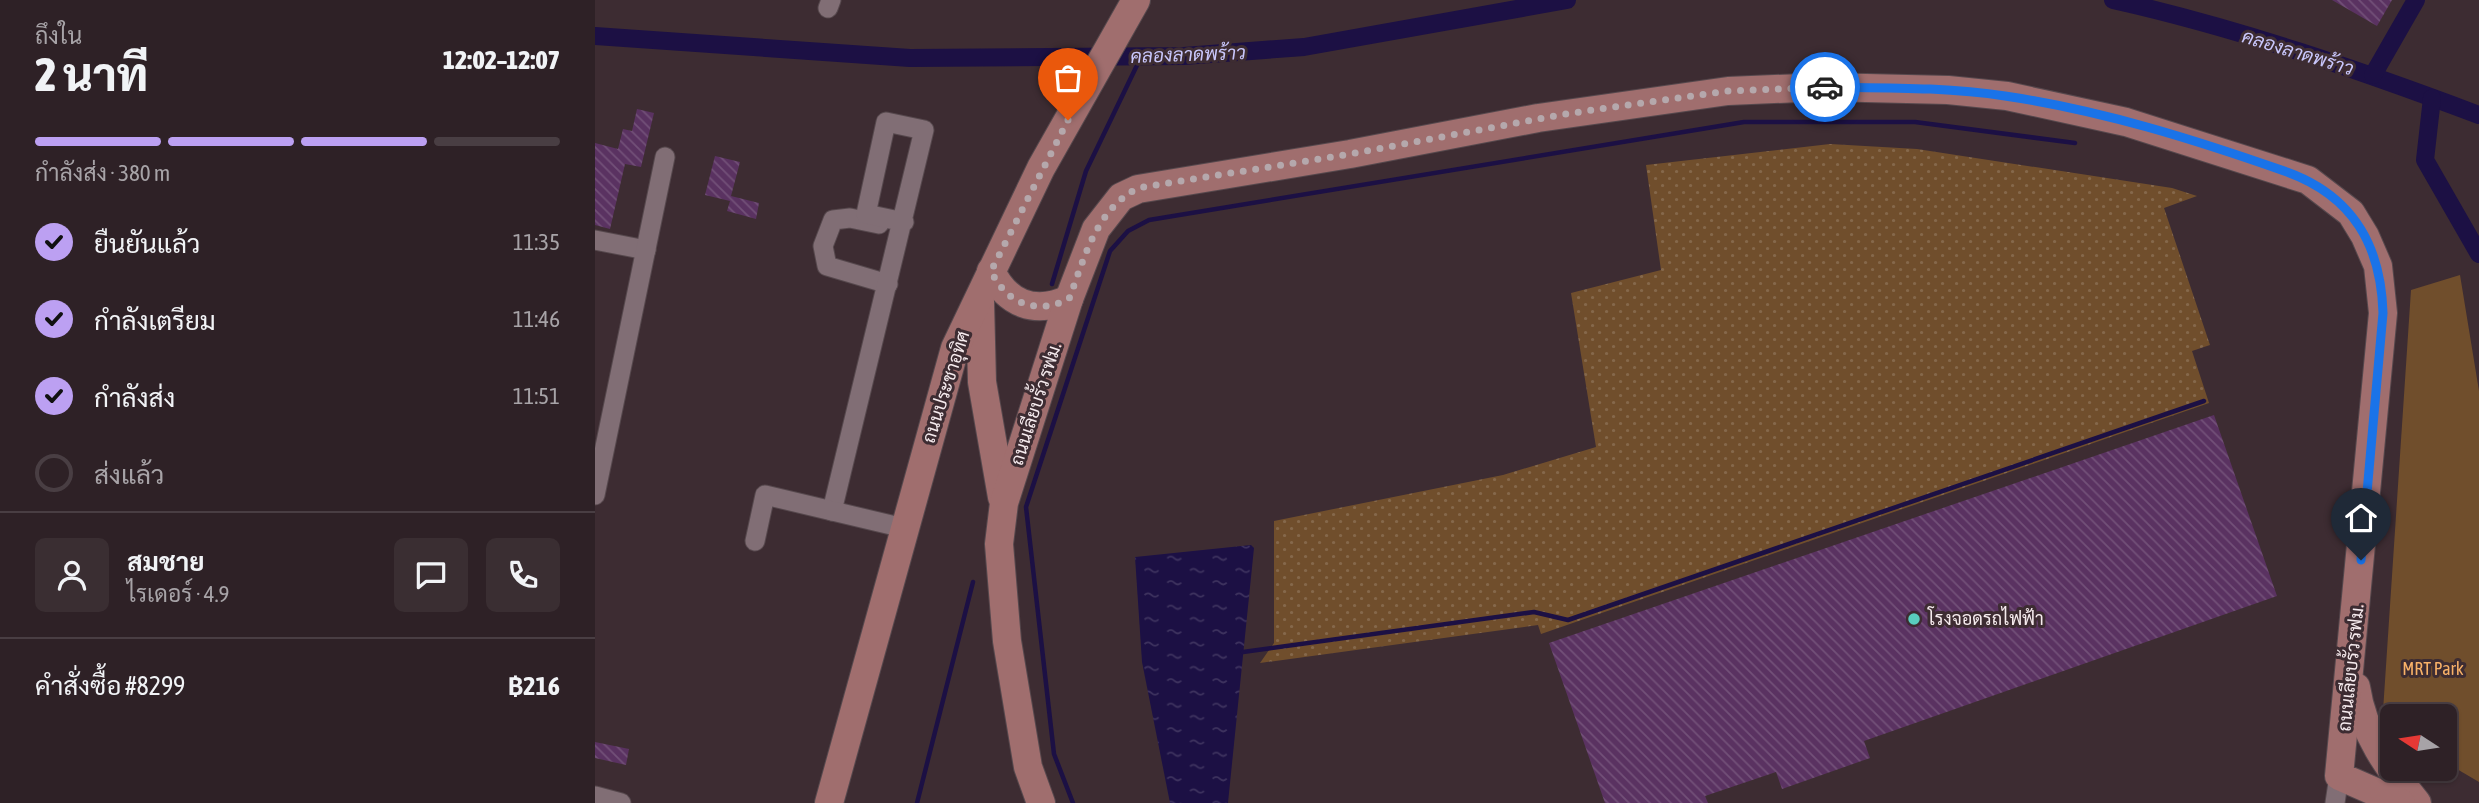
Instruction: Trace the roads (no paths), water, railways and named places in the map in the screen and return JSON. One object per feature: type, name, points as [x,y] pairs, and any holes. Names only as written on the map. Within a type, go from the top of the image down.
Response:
[{"type":"street","name":"ถนนประชาอุทิศ","points":[[829,803],[955,348],[1041,169],[1136,0]]},
{"type":"street","name":"ถนนเลียบรั้ว รฟม.","points":[[1041,803],[1028,767],[1007,641],[999,544],[1003,503],[1069,299],[1096,229],[1113,205],[1138,188],[1350,154],[1538,118],[1728,91],[1825,87],[1948,90],[2007,96],[2126,122],[2308,180],[2351,213],[2373,256],[2382,286],[2383,313],[2352,660],[2337,790]]},
{"type":"street","points":[[832,511],[903,226],[924,130],[886,122],[866,214],[903,226]]},
{"type":"street","points":[[595,495],[665,157]]},
{"type":"street","points":[[888,284],[827,266],[823,246],[833,220],[850,218],[903,226]]},
{"type":"street","points":[[595,240],[646,250]]},
{"type":"street","points":[[1003,503],[982,382],[985,283],[999,288],[1022,304],[1045,308],[1069,299]]},
{"type":"street","points":[[755,541],[765,495],[905,528]]},
{"type":"street","points":[[2352,660],[2359,706],[2371,740],[2391,772],[2417,803]]},
{"type":"street","points":[[2337,790],[2401,803]]},
{"type":"street","points":[[595,796],[621,803]]},
{"type":"street","points":[[2365,803],[2383,803]]},
{"type":"water","points":[[1251,545],[1254,548],[1228,803],[1170,803],[1142,662],[1135,557]]},
{"type":"waterway","name":"คลองลาดพร้าว","points":[[595,36],[910,58],[1184,56],[1304,47],[1567,0]]},
{"type":"waterway","name":"คลองลาดพร้าว","points":[[2113,0],[2206,23],[2298,51],[2479,115]]},
{"type":"waterway","points":[[2373,75],[2416,0]]},
{"type":"waterway","points":[[1052,284],[1086,171],[1141,57]]},
{"type":"waterway","points":[[2432,98],[2425,160],[2479,254]]},
{"type":"waterway","points":[[1073,803],[1054,754],[1026,507],[1110,251],[1128,231],[1149,220],[1744,122],[1915,122],[2075,143]]},
{"type":"waterway","points":[[1243,652],[1534,612],[1568,620],[2204,401]]},
{"type":"waterway","points":[[917,803],[973,582]]},
{"type":"place","name":"โรงจอดรถไฟฟ้า","points":[[1914,619]]},
{"type":"park label","name":"MRT Park","points":[[2433,669]]}]
